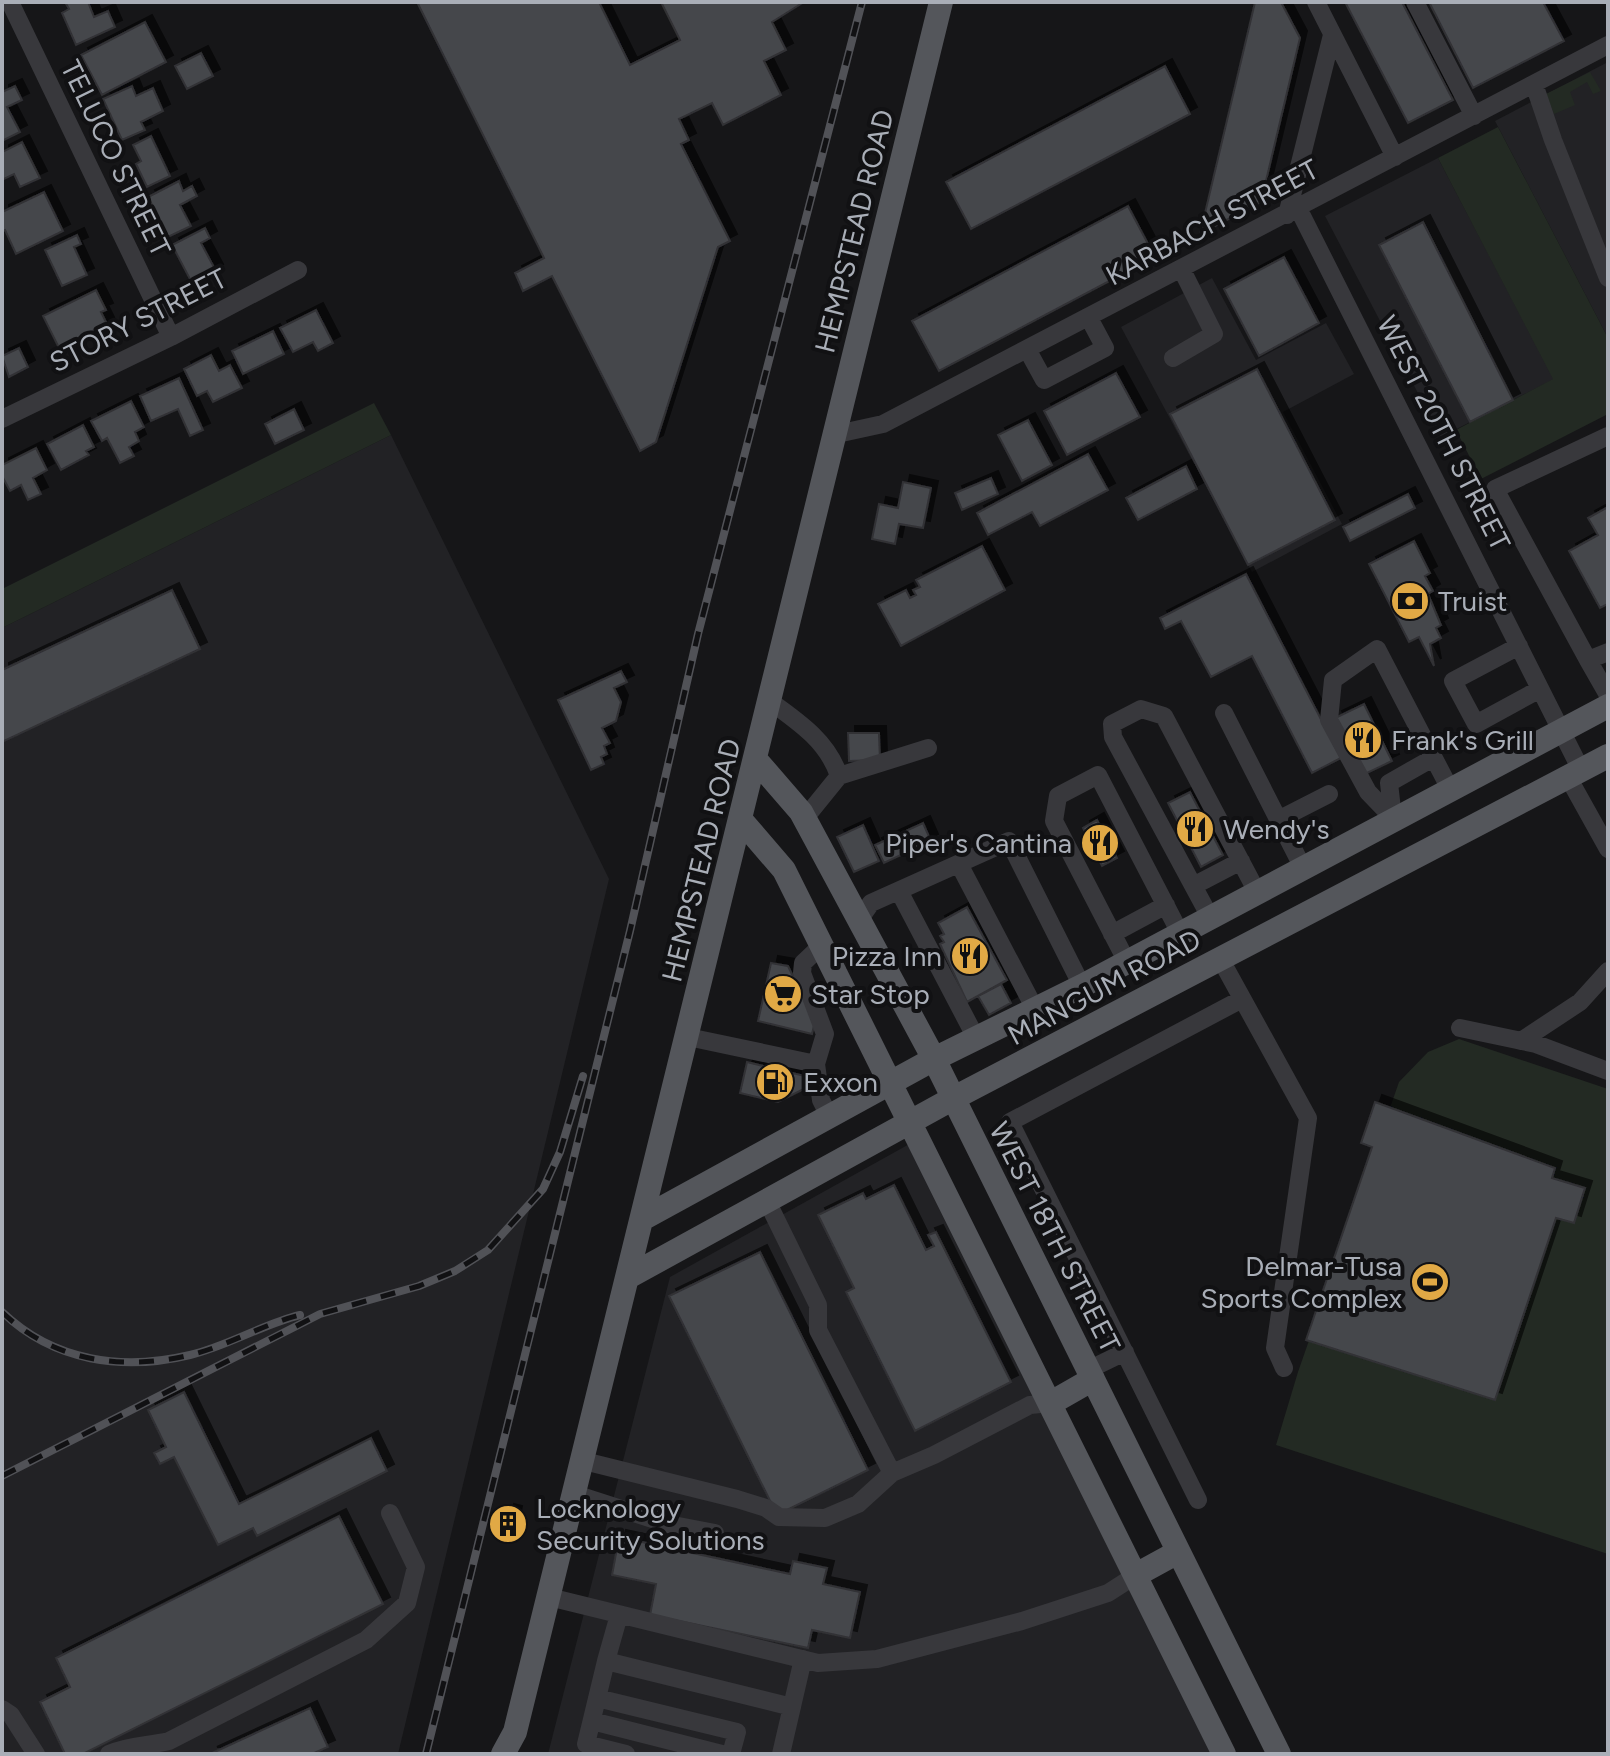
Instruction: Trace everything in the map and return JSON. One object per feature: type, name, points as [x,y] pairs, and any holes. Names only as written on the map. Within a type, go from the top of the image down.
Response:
[{"type":"main road","name":"HEMPSTEAD ROAD","points":[[503,1754],[516,1743],[549,1597],[941,2]]},
{"type":"main road","name":"MANGUM ROAD","points":[[644,1218],[934,1059],[1082,986],[1608,706]]},
{"type":"main road","name":"MANGUM ROAD","points":[[630,1276],[952,1099],[1608,756]]},
{"type":"main road","name":"WEST 18TH STREET","points":[[756,760],[805,818],[934,1059],[1279,1754]]},
{"type":"main road","points":[[741,820],[784,870],[1224,1754]]},
{"type":"main road","points":[[822,945],[859,920]]},
{"type":"main road","points":[[1195,925],[1218,961]]},
{"type":"main road","points":[[1051,1403],[1091,1374]]},
{"type":"main road","points":[[1136,1575],[1178,1552]]},
{"type":"street","name":"TELUCO STREET","points":[[10,2],[171,337]]},
{"type":"street","points":[[1316,2],[1395,157]]},
{"type":"street","points":[[1415,2],[1474,116]]},
{"type":"street","points":[[1292,212],[1332,35]]},
{"type":"street","name":"KARBACH STREET","points":[[837,434],[883,424],[1608,45]]},
{"type":"street","points":[[1534,84],[1608,278]]},
{"type":"street","name":"WEST 20TH STREET","points":[[1292,212],[1519,646],[1561,731],[1575,773],[1599,814],[1608,849]]},
{"type":"street","name":"STORY STREET","points":[[2,419],[171,337],[298,270]]},
{"type":"street","points":[[1173,358],[1214,334],[1182,270]]},
{"type":"street","points":[[1027,349],[1044,380],[1105,348],[1089,318]]},
{"type":"street","points":[[1608,436],[1495,489],[1608,695]]},
{"type":"street","points":[[1519,646],[1453,681],[1476,724],[1540,689]]},
{"type":"street","points":[[1393,818],[1368,792],[1329,720],[1333,680],[1377,649],[1450,789]]},
{"type":"street","points":[[1588,660],[1608,652]]},
{"type":"street","points":[[771,702],[811,732],[836,765],[839,776]]},
{"type":"street","points":[[1195,925],[1195,885],[1113,737],[1112,724],[1141,709],[1164,716],[1257,892]]},
{"type":"street","points":[[1224,713],[1303,868]]},
{"type":"street","points":[[805,818],[839,776],[928,748]]},
{"type":"street","points":[[1393,818],[1389,783],[1433,758]]},
{"type":"street","points":[[1127,962],[1054,821],[1058,796],[1098,775],[1166,905],[1195,925]]},
{"type":"street","points":[[1278,820],[1329,794]]},
{"type":"street","points":[[859,920],[871,903],[1009,841],[1082,986]]},
{"type":"street","points":[[1195,885],[1241,861]]},
{"type":"street","points":[[959,864],[1035,1009]]},
{"type":"street","points":[[899,891],[976,1038]]},
{"type":"street","points":[[1112,934],[1166,905]]},
{"type":"street","points":[[822,945],[803,963],[802,973],[825,1034],[816,1064],[821,1100],[829,1116]]},
{"type":"street","points":[[1218,961],[1308,1118],[1275,1348],[1284,1368]]},
{"type":"street","points":[[1521,1041],[1580,1002],[1608,971]]},
{"type":"street","points":[[1198,1500],[1010,1122],[1242,999]]},
{"type":"street","points":[[1460,1028],[1521,1041],[1608,1071]]},
{"type":"street","points":[[688,1037],[816,1064]]},
{"type":"street","points":[[767,1201],[818,1305],[818,1330],[892,1473]]},
{"type":"street","points":[[1091,1374],[1125,1352]]},
{"type":"street","points":[[584,1461],[737,1499],[766,1508],[779,1517],[825,1518],[858,1504],[892,1473],[934,1455],[1030,1405],[1051,1403]]},
{"type":"street","points":[[575,1494],[668,1524],[715,1533]]},
{"type":"street","points":[[109,1754],[128,1745],[150,1746],[169,1741],[366,1640],[407,1603],[416,1567],[390,1513]]},
{"type":"street","points":[[549,1597],[818,1663],[891,1655],[1022,1621],[1108,1593],[1136,1575]]},
{"type":"street","points":[[619,1615],[586,1744],[626,1754]]},
{"type":"street","points":[[781,1754],[803,1659]]},
{"type":"street","points":[[606,1661],[792,1707]]},
{"type":"street","points":[[597,1698],[737,1732],[731,1754]]},
{"type":"street","points":[[2,1709],[11,1715],[36,1754]]},
{"type":"street","points":[[592,1721],[722,1754]]},
{"type":"shaded area","points":[[1608,62],[1608,338],[1495,121]]},
{"type":"shaded area","points":[[1590,72],[1601,91],[1593,94],[1587,82],[1570,92],[1575,105],[1554,114],[1546,94]]},
{"type":"shaded area","points":[[1498,127],[1608,338],[1608,414],[1481,479],[1456,430],[1553,379],[1438,158]]},
{"type":"shaded area","points":[[1438,158],[1554,379],[1441,437],[1325,216]]},
{"type":"shaded area","points":[[1212,278],[1256,360],[1326,323],[1354,374],[1283,412],[1342,524],[1252,572],[1121,327]]},
{"type":"shaded area","points":[[374,403],[391,435],[2,628],[2,589]]},
{"type":"shaded area","points":[[391,435],[609,879],[398,1754],[2,1754],[2,628]]},
{"type":"shaded area","points":[[1459,1039],[1608,1089],[1608,1554],[1276,1445],[1298,1372],[1399,1082],[1428,1052]]},
{"type":"shaded area","points":[[913,1142],[1216,1754],[548,1754],[670,1277]]},
{"type":"building","points":[[65,2],[88,2],[94,17],[108,11],[115,27],[76,45],[62,13],[69,9]]},
{"type":"building","points":[[417,2],[599,2],[630,65],[680,40],[661,2],[804,2],[772,22],[786,50],[764,61],[781,95],[723,125],[712,103],[679,119],[689,140],[681,144],[730,241],[718,247],[656,442],[640,451],[552,276],[523,291],[515,273],[544,258]]},
{"type":"building","points":[[1255,2],[1281,2],[1300,38],[1261,202],[1200,234]]},
{"type":"building","points":[[1345,2],[1402,2],[1453,100],[1408,123]]},
{"type":"building","points":[[1429,2],[1543,2],[1564,41],[1473,88]]},
{"type":"building","points":[[145,22],[166,62],[102,95],[81,55]]},
{"type":"building","points":[[201,53],[213,76],[187,89],[175,66]]},
{"type":"building","points":[[1165,66],[1190,114],[971,229],[946,182]]},
{"type":"building","points":[[15,86],[22,100],[7,107],[20,132],[2,141],[2,92]]},
{"type":"building","points":[[132,86],[136,96],[153,88],[163,111],[141,122],[145,130],[122,140],[103,99]]},
{"type":"building","points":[[151,136],[170,176],[147,187],[136,164],[141,161],[133,145]]},
{"type":"building","points":[[22,142],[40,178],[20,187],[14,174],[2,180],[2,152]]},
{"type":"building","points":[[179,181],[183,191],[192,186],[197,196],[180,205],[191,226],[168,237],[148,197]]},
{"type":"building","points":[[44,192],[63,231],[16,254],[5,230],[2,231],[2,212]]},
{"type":"building","points":[[1128,206],[1155,257],[939,371],[912,321]]},
{"type":"building","points":[[1423,222],[1513,400],[1470,422],[1379,245]]},
{"type":"building","points":[[205,228],[210,238],[201,243],[216,271],[192,283],[172,245]]},
{"type":"building","points":[[77,235],[81,244],[74,247],[87,275],[62,286],[45,250]]},
{"type":"building","points":[[1284,257],[1319,323],[1259,356],[1224,289]]},
{"type":"building","points":[[96,290],[106,310],[101,312],[107,324],[59,348],[43,316]]},
{"type":"building","points":[[316,310],[333,343],[318,351],[313,342],[293,352],[280,328]]},
{"type":"building","points":[[273,331],[284,354],[243,374],[232,351]]},
{"type":"building","points":[[19,348],[28,367],[9,377],[2,356]]},
{"type":"building","points":[[211,355],[219,371],[230,365],[242,388],[213,402],[207,391],[197,396],[184,369]]},
{"type":"building","points":[[1257,369],[1335,520],[1248,565],[1170,414]]},
{"type":"building","points":[[1116,373],[1140,417],[1067,455],[1044,411]]},
{"type":"building","points":[[179,378],[203,430],[190,436],[178,409],[151,421],[140,396]]},
{"type":"building","points":[[131,401],[144,427],[135,432],[139,441],[129,447],[134,456],[120,463],[107,438],[102,441],[91,421]]},
{"type":"building","points":[[294,409],[304,430],[275,444],[265,424]]},
{"type":"building","points":[[1028,420],[1052,465],[1022,481],[998,435]]},
{"type":"building","points":[[83,425],[94,447],[86,451],[89,455],[61,470],[47,444]]},
{"type":"building","points":[[36,448],[47,470],[33,478],[41,494],[28,500],[21,485],[10,491],[2,476],[2,465]]},
{"type":"building","points":[[1088,454],[1108,490],[1040,526],[1032,512],[988,535],[977,513]]},
{"type":"building","points":[[1186,466],[1197,489],[1138,520],[1126,498]]},
{"type":"building","points":[[991,478],[998,494],[962,510],[955,493]]},
{"type":"building","points":[[903,482],[931,488],[923,528],[899,524],[895,544],[872,539],[879,504],[898,508]]},
{"type":"building","points":[[1408,494],[1415,508],[1350,541],[1343,527]]},
{"type":"building","points":[[1608,507],[1608,604],[1600,608],[1569,551],[1598,535],[1588,518]]},
{"type":"building","name":"Truist","points":[[1414,541],[1430,573],[1425,576],[1433,591],[1428,594],[1441,625],[1436,628],[1441,638],[1430,644],[1434,666],[1419,637],[1409,642],[1369,564]]},
{"type":"building","points":[[982,546],[1005,590],[901,646],[878,604],[906,590],[910,598],[916,595],[913,590],[920,587],[916,580]]},
{"type":"building","points":[[1246,574],[1341,758],[1312,773],[1252,656],[1211,677],[1181,621],[1165,629],[1160,618]]},
{"type":"building","points":[[172,590],[200,649],[2,742],[2,670]]},
{"type":"building","points":[[621,671],[627,682],[614,688],[621,702],[616,721],[602,728],[610,743],[604,746],[607,754],[601,757],[604,764],[591,770],[558,700]]},
{"type":"building","name":"Frank's Grill","points":[[1364,704],[1392,761],[1363,775],[1335,718]]},
{"type":"building","points":[[848,733],[879,733],[880,760],[849,761]]},
{"type":"building","name":"Wendy's","points":[[1190,792],[1223,855],[1201,867],[1168,803]]},
{"type":"building","name":"Piper's Cantina","points":[[1097,820],[1117,858],[1102,866],[1083,828]]},
{"type":"building","points":[[923,823],[931,841],[884,863],[875,845]]},
{"type":"building","points":[[863,825],[879,861],[854,872],[837,837]]},
{"type":"building","name":"Pizza Inn","points":[[967,907],[1007,980],[967,1002],[940,944],[944,942],[940,936],[944,934],[938,923]]},
{"type":"building","name":"Star Stop","points":[[771,963],[788,966],[815,1022],[812,1034],[758,1021]]},
{"type":"building","points":[[1001,984],[1011,1003],[989,1015],[978,996]]},
{"type":"building","name":"Exxon","points":[[747,1062],[809,1077],[806,1088],[778,1102],[740,1093]]},
{"type":"building","name":"Delmar-Tusa Sports Complex","points":[[1375,1102],[1555,1168],[1552,1178],[1585,1188],[1574,1223],[1556,1218],[1495,1400],[1306,1340],[1372,1147],[1361,1143]]},
{"type":"building","points":[[894,1185],[926,1250],[934,1246],[928,1235],[936,1232],[1011,1382],[915,1431],[846,1292],[854,1288],[818,1215],[863,1193],[866,1199]]},
{"type":"building","points":[[760,1252],[868,1470],[777,1515],[669,1296]]},
{"type":"building","points":[[184,1392],[239,1504],[371,1438],[387,1471],[257,1536],[253,1528],[218,1545],[174,1457],[160,1464],[154,1453],[166,1447],[148,1410]]},
{"type":"building","name":"Locknology Security Solutions","points":[[507,1511],[515,1513],[510,1538],[501,1535]]},
{"type":"building","points":[[339,1516],[383,1604],[83,1754],[65,1754],[40,1702],[70,1687],[56,1658]]},
{"type":"building","points":[[619,1537],[790,1574],[793,1561],[827,1568],[823,1584],[860,1592],[850,1638],[812,1630],[808,1648],[650,1615],[656,1584],[612,1575]]},
{"type":"building","points":[[310,1708],[328,1747],[312,1754],[210,1754]]},
{"type":"railway","points":[[426,1754],[630,931],[698,634],[862,2]]},
{"type":"railway","points":[[2,1476],[320,1314],[419,1286],[455,1271],[488,1250],[543,1189],[560,1152],[583,1076]]},
{"type":"railway","points":[[2,1312],[44,1342],[67,1352],[115,1362],[165,1360],[190,1355],[300,1315]]},
{"type":"place","name":"Truist","points":[[1410,601]]},
{"type":"place","name":"Frank's Grill","points":[[1363,740]]},
{"type":"place","name":"Wendy's","points":[[1195,829]]},
{"type":"place","name":"Piper's Cantina","points":[[1100,843]]},
{"type":"place","name":"Pizza Inn","points":[[970,956]]},
{"type":"place","name":"Star Stop","points":[[783,994]]},
{"type":"place","name":"Exxon","points":[[775,1082]]},
{"type":"place","name":"Delmar-Tusa Sports Complex","points":[[1430,1282]]},
{"type":"place","name":"Locknology Security Solutions","points":[[508,1524]]}]
